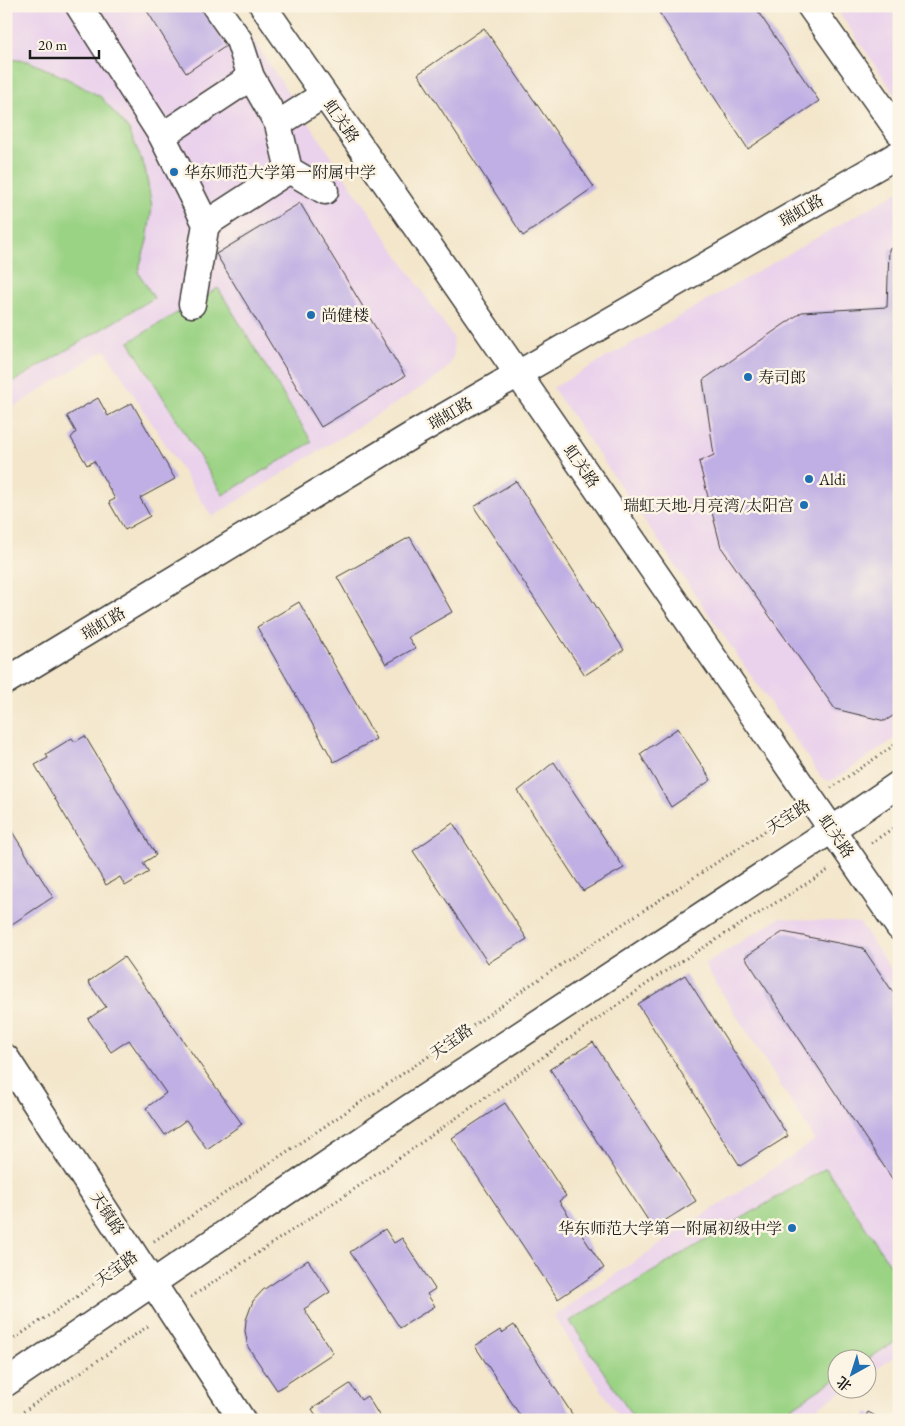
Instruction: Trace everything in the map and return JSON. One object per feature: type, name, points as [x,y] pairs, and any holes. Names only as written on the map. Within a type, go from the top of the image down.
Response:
[{"type":"street","points":[[79,6],[162,136],[206,224],[192,304]]},
{"type":"street","points":[[215,6],[239,40],[251,77],[278,124],[290,170],[324,191]]},
{"type":"street","name":"虹关路","points":[[262,6],[899,927]]},
{"type":"street","points":[[810,6],[899,132]]},
{"type":"street","points":[[162,136],[251,77]]},
{"type":"street","points":[[278,124],[323,95]]},
{"type":"street","name":"瑞虹路","points":[[6,681],[414,434],[899,154]]},
{"type":"street","points":[[206,224],[290,170]]},
{"type":"street","name":"天宝路","points":[[6,1382],[153,1284],[409,1108],[899,784]]},
{"type":"street","name":"天镇路","points":[[6,1058],[242,1420]]},
{"type":"path","name":"天宝路","points":[[6,1344],[75,1298],[134,1254],[454,1040],[527,987],[899,742]]},
{"type":"path","points":[[11,1420],[170,1311],[365,1182],[664,972],[899,824]]},
{"type":"shaded area","name":"华东师范大学第一附属中学","points":[[6,6],[230,6],[453,337],[454,353],[449,366],[435,379],[212,517],[105,350],[6,412]]},
{"type":"shaded area","points":[[835,6],[899,6],[899,101]]},
{"type":"shaded area","points":[[899,191],[899,736],[835,779],[827,781],[821,777],[553,388]]},
{"type":"shaded area","name":"华东师范大学第一附属初级中学","points":[[780,918],[860,923],[899,982],[899,1354],[878,1368],[878,1348],[828,1348],[828,1398],[832,1398],[798,1420],[621,1420],[554,1316],[815,1140],[704,964]]},
{"type":"green space","points":[[6,59],[28,61],[68,79],[101,97],[129,130],[145,168],[152,207],[147,241],[138,272],[154,298],[6,386]]},
{"type":"green space","points":[[218,288],[312,442],[223,495],[129,342]]},
{"type":"green space","points":[[826,1168],[899,1278],[899,1339],[878,1353],[878,1348],[828,1348],[828,1384],[773,1420],[635,1420],[570,1321]]},
{"type":"building","points":[[144,6],[202,6],[226,46],[186,73]]},
{"type":"building","points":[[655,6],[754,6],[819,101],[748,149]]},
{"type":"building","points":[[484,28],[594,187],[523,236],[418,74]]},
{"type":"building","name":"尚健楼","points":[[300,203],[405,376],[321,427],[216,254]]},
{"type":"building","name":"瑞虹天地-月亮湾/太阳宫","points":[[899,248],[899,712],[885,721],[835,709],[721,547],[699,462],[714,455],[703,380],[802,312],[887,307],[889,249]]},
{"type":"building","points":[[98,398],[108,416],[132,403],[175,479],[140,498],[150,516],[125,530],[109,502],[115,499],[94,461],[87,465],[71,438],[76,432],[67,416]]},
{"type":"building","points":[[516,481],[624,650],[585,675],[474,507]]},
{"type":"building","points":[[410,537],[452,612],[408,637],[415,648],[386,664],[337,577]]},
{"type":"building","points":[[299,602],[376,739],[334,762],[257,627]]},
{"type":"building","points":[[678,728],[711,780],[671,807],[640,754]]},
{"type":"building","points":[[85,736],[156,855],[143,863],[149,872],[125,886],[120,877],[106,885],[35,765],[48,758],[46,754],[72,738],[75,742]]},
{"type":"building","points":[[554,762],[624,868],[583,891],[518,791]]},
{"type":"building","points":[[6,822],[53,897],[6,928]]},
{"type":"building","points":[[453,823],[527,939],[488,963],[413,851]]},
{"type":"building","points":[[783,932],[863,948],[899,1001],[899,1189],[745,957]]},
{"type":"building","points":[[124,957],[242,1124],[207,1149],[186,1120],[165,1135],[146,1108],[166,1093],[129,1040],[111,1052],[88,1019],[106,1007],[88,982]]},
{"type":"building","points":[[685,975],[788,1136],[740,1166],[638,1004]]},
{"type":"building","points":[[593,1042],[696,1201],[653,1228],[550,1069]]},
{"type":"building","points":[[505,1103],[566,1196],[559,1201],[604,1268],[558,1299],[452,1138]]},
{"type":"building","points":[[385,1229],[394,1243],[402,1238],[435,1289],[427,1294],[435,1306],[400,1328],[350,1252]]},
{"type":"building","points":[[308,1260],[330,1292],[304,1309],[333,1353],[277,1390],[248,1347],[245,1331],[246,1320],[253,1301],[263,1290]]},
{"type":"building","points":[[514,1325],[576,1420],[523,1420],[475,1346],[500,1330],[502,1333]]},
{"type":"building","points":[[350,1384],[361,1400],[367,1396],[382,1420],[319,1420],[312,1409]]},
{"type":"building","points":[[868,1412],[883,1420],[864,1420]]},
{"type":"place","name":"华东师范大学第一附属中学","points":[[174,172]]},
{"type":"place","name":"尚健楼","points":[[311,315]]},
{"type":"place","name":"寿司郎","points":[[748,377]]},
{"type":"place","name":"Aldi","points":[[809,479]]},
{"type":"place","name":"瑞虹天地-月亮湾/太阳宫","points":[[804,505]]},
{"type":"place","name":"华东师范大学第一附属初级中学","points":[[792,1228]]}]
